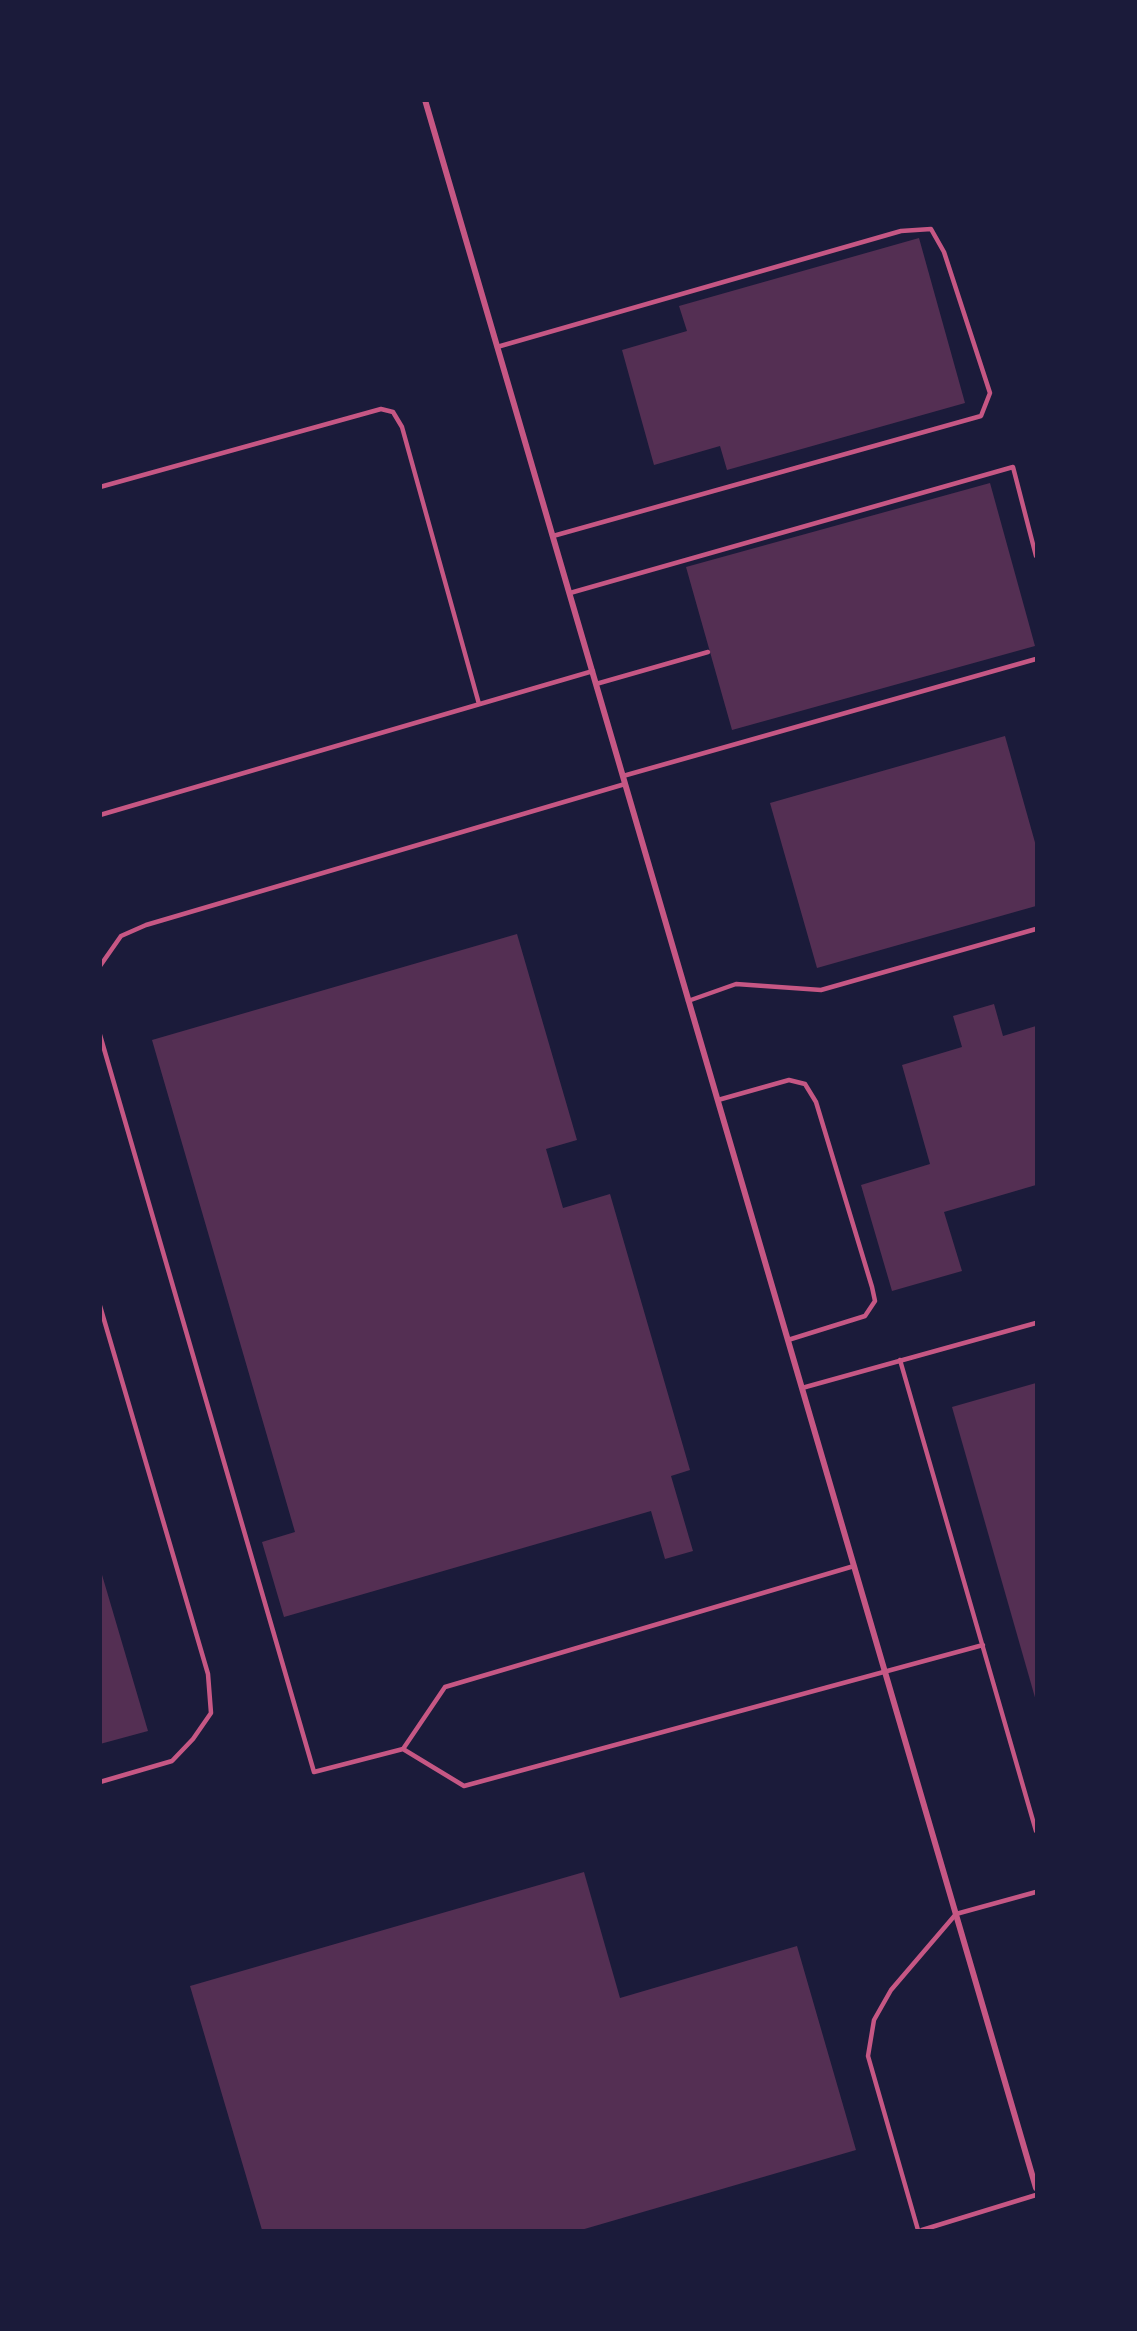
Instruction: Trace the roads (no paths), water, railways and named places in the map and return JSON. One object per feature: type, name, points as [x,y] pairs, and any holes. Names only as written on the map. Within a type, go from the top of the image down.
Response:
[{"type":"street","points":[[425,100],[1036,2188]]},
{"type":"lane","points":[[497,347],[901,231],[931,229],[944,252],[990,393],[981,416],[553,536]]},
{"type":"lane","points":[[100,487],[381,409],[393,412],[402,427],[479,704]]},
{"type":"lane","points":[[570,593],[1013,467],[1036,556]]},
{"type":"lane","points":[[596,684],[708,652]]},
{"type":"lane","points":[[622,776],[1036,659]]},
{"type":"lane","points":[[100,815],[592,671]]},
{"type":"lane","points":[[100,966],[121,936],[146,925],[625,784]]},
{"type":"lane","points":[[688,1001],[736,984],[821,990],[1036,930]]},
{"type":"lane","points":[[100,1035],[314,1772],[403,1749],[445,1687],[854,1566]]},
{"type":"lane","points":[[717,1100],[789,1080],[805,1084],[816,1102],[872,1287],[875,1301],[865,1316],[788,1340]]},
{"type":"lane","points":[[100,1306],[208,1674],[211,1713],[193,1739],[172,1761],[100,1782]]},
{"type":"lane","points":[[802,1388],[1036,1323]]},
{"type":"lane","points":[[900,1360],[1036,1831]]},
{"type":"lane","points":[[403,1749],[464,1786],[983,1645]]},
{"type":"lane","points":[[1036,1892],[956,1914],[891,1990],[874,2020],[868,2056],[920,2230],[1036,2195]]}]
